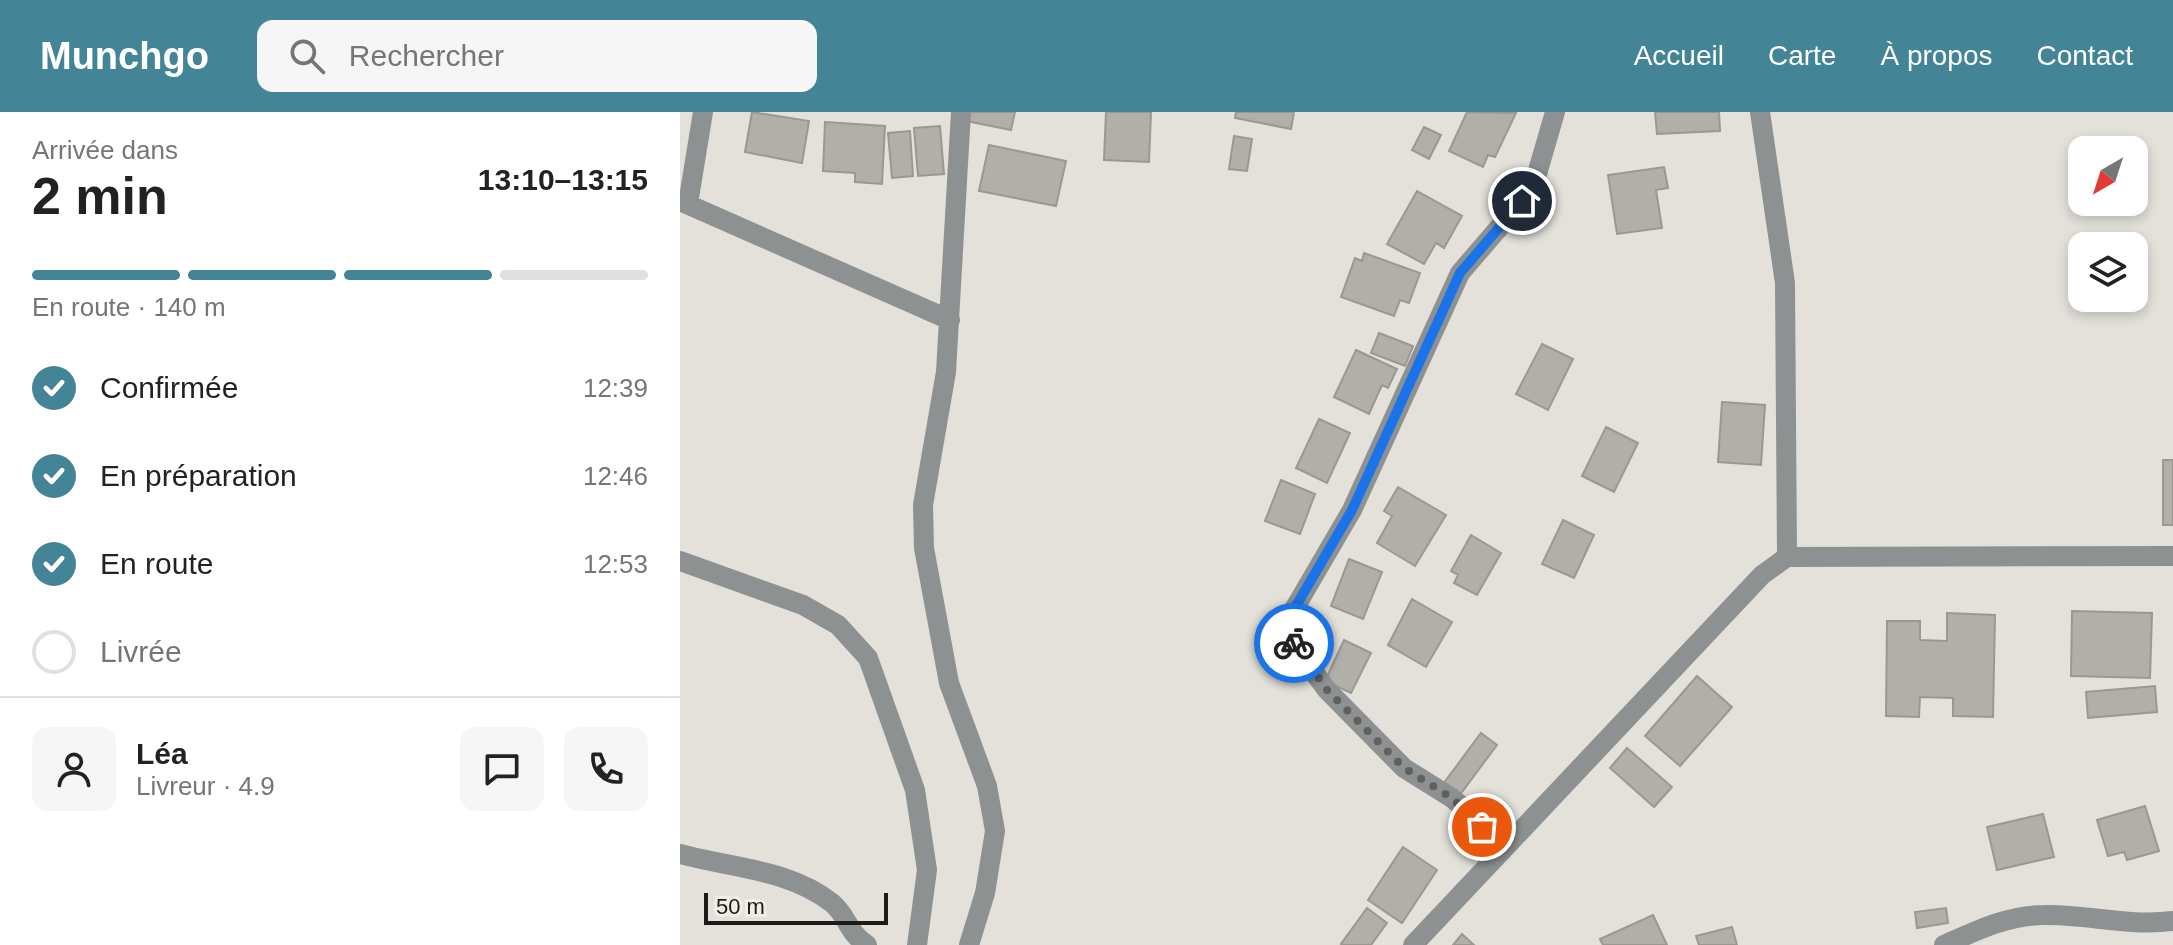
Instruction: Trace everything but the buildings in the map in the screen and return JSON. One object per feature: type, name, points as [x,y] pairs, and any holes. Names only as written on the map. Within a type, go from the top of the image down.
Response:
[{"type":"street","points":[[703,112],[684,203],[950,320]]},
{"type":"street","points":[[961,112],[946,372],[923,505],[924,548],[949,683],[987,786],[995,831],[985,893],[969,945]]},
{"type":"street","points":[[1502,851],[1467,811],[1404,768],[1327,690],[1294,645],[1291,622],[1293,611],[1352,510],[1460,273],[1522,201],[1535,181],[1555,112]]},
{"type":"street","points":[[1760,112],[1785,283],[1787,557]]},
{"type":"street","points":[[1413,945],[1762,575],[1787,557],[2173,556]]},
{"type":"street","points":[[680,561],[803,605],[838,625],[868,658],[915,790],[927,870],[917,945]]},
{"type":"street","points":[[680,854],[723,866],[773,873],[792,880],[832,903],[853,935],[867,945]]},
{"type":"street","points":[[1944,945],[2007,920],[2043,915],[2116,922],[2173,921]]},
{"type":"way so far","points":[[1294,643],[1327,690],[1404,768],[1452,798],[1482,827]]},
{"type":"route","points":[[1294,643],[1293,611],[1352,510],[1460,273],[1522,201]]}]
